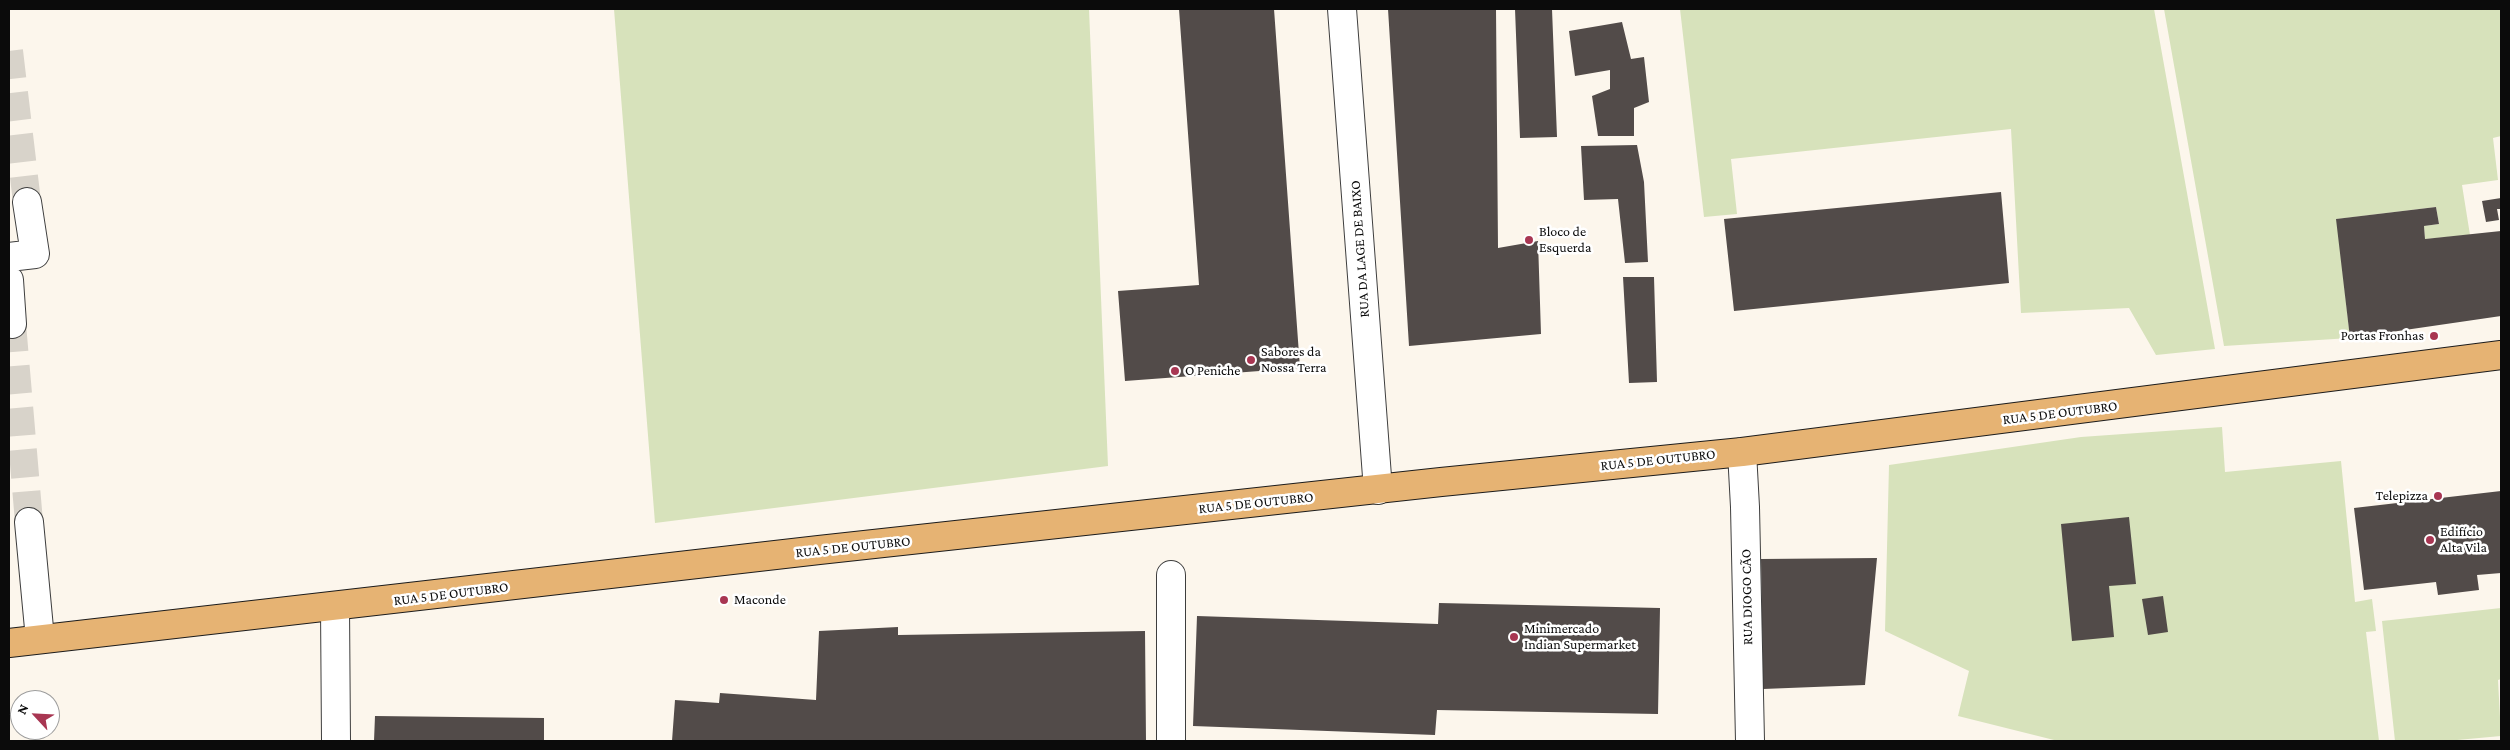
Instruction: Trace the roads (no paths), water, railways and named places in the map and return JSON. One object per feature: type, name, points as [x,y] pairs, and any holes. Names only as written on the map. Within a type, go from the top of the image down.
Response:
[{"type":"main road","name":"RUA 5 DE OUTUBRO","points":[[9,643],[820,550],[1441,482],[1742,452],[2501,356]]},
{"type":"street","name":"RUA DA LAGE DE BAIXO","points":[[1342,9],[1378,490]]},
{"type":"street","points":[[9,256],[35,254],[27,202]]},
{"type":"street","points":[[9,280],[12,324]]},
{"type":"street","name":"RUA DIOGO CÃO","points":[[1742,452],[1750,741]]},
{"type":"street","points":[[29,522],[40,639]]},
{"type":"street","points":[[1171,741],[1172,575]]},
{"type":"street","points":[[336,607],[336,741]]},
{"type":"tunnel","points":[[9,51],[27,202]]},
{"type":"tunnel","points":[[12,324],[29,522]]},
{"type":"place","name":"Bloco de Esquerda","points":[[1529,240]]},
{"type":"place","name":"Portas Fronhas","points":[[2434,336]]},
{"type":"place","name":"Sabores da Nossa Terra","points":[[1251,360]]},
{"type":"place","name":"O Peniche","points":[[1175,371]]},
{"type":"place","name":"Telepizza","points":[[2438,496]]},
{"type":"place","name":"Edifício Alta Vila","points":[[2430,540]]},
{"type":"place","name":"Maconde","points":[[724,600]]},
{"type":"place","name":"Minimercado Indian Supermarket","points":[[1514,637]]}]
